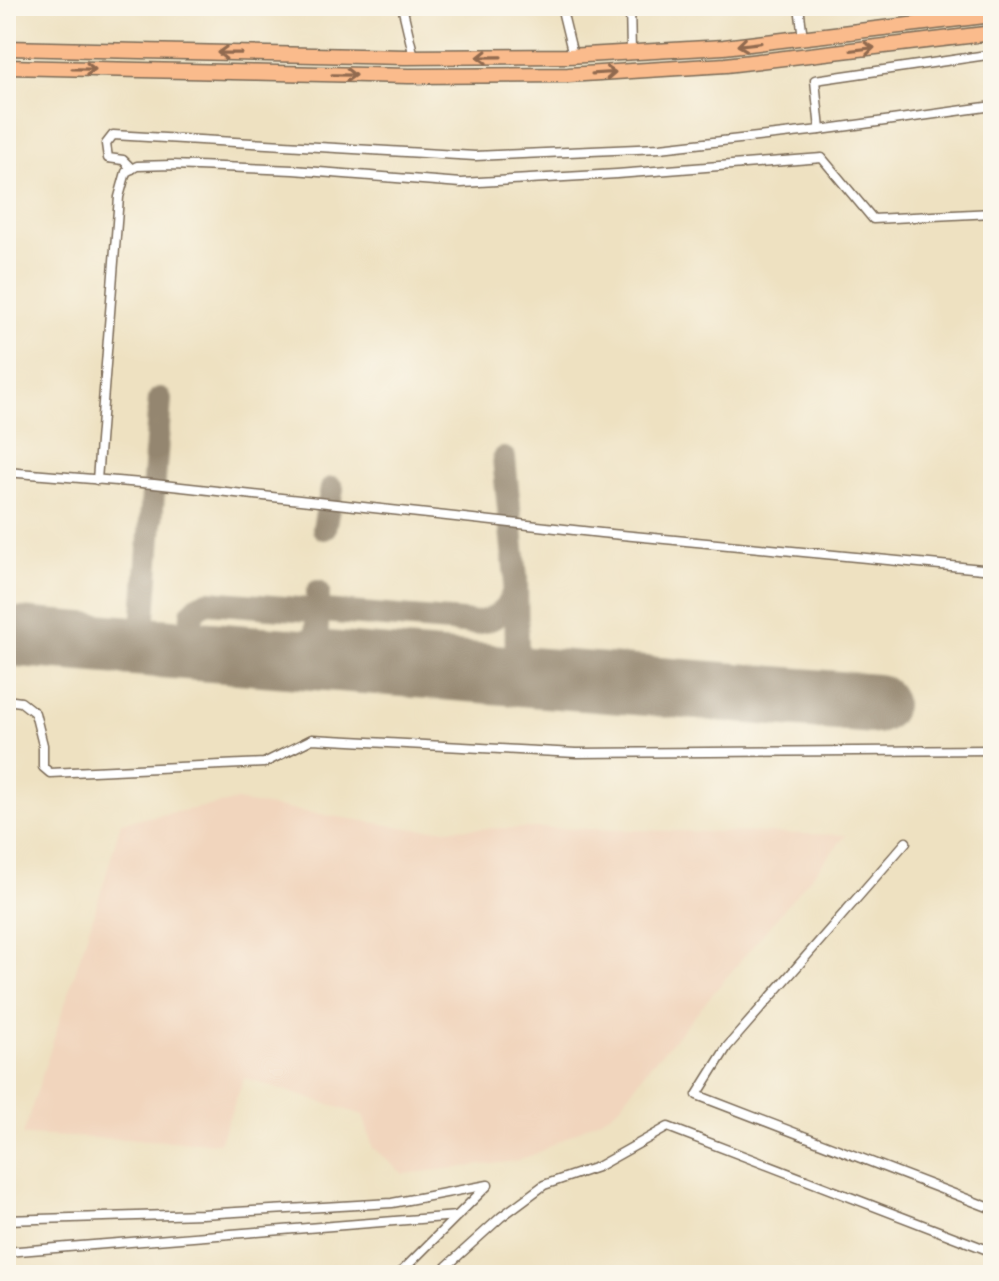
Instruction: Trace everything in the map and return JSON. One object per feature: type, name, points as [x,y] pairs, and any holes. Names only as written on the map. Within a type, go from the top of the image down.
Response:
[{"type":"highway","points":[[6,48],[414,57],[573,55],[724,47],[993,15]]},
{"type":"highway","points":[[6,67],[394,76],[568,75],[726,65],[993,33]]},
{"type":"street","points":[[402,6],[414,57]]},
{"type":"street","points":[[561,6],[573,55]]},
{"type":"street","points":[[630,6],[631,52]]},
{"type":"street","points":[[799,6],[803,38]]},
{"type":"street","points":[[820,130],[815,80],[987,55],[993,57]]},
{"type":"street","points":[[132,169],[123,160],[108,158],[106,144],[113,135],[475,156],[660,148],[993,106]]},
{"type":"street","points":[[97,480],[119,197],[126,172],[137,166],[293,170],[461,183],[822,158],[873,219],[993,213]]},
{"type":"street","points":[[6,472],[993,570]]},
{"type":"street","points":[[6,700],[21,702],[35,713],[43,745],[43,767],[50,773],[264,763],[312,739],[576,753],[993,750]]},
{"type":"street","points":[[906,842],[727,1047],[697,1095],[993,1209]]},
{"type":"street","points":[[437,1275],[501,1217],[544,1185],[597,1167],[668,1127],[993,1252]]},
{"type":"street","points":[[6,1220],[202,1214],[392,1203],[488,1185],[398,1275]]},
{"type":"street","points":[[6,1252],[457,1216]]},
{"type":"shaded area","points":[[236,801],[415,829],[546,828],[846,835],[650,1065],[620,1106],[517,1161],[403,1174],[373,1148],[363,1115],[244,1078],[219,1143],[23,1135],[121,822]]},
{"type":"taxiway","points":[[119,645],[134,642],[143,630],[160,399]]},
{"type":"taxiway","points":[[504,459],[516,578],[517,665],[507,676]]},
{"type":"taxiway","points":[[324,528],[332,489]]},
{"type":"taxiway","points":[[190,650],[192,613],[208,602],[475,623],[492,618],[504,609],[512,596],[516,578]]},
{"type":"taxiway","points":[[303,660],[316,650],[318,592]]},
{"type":"taxiway","points":[[143,630],[148,644],[163,650]]},
{"type":"taxiway","points":[[316,650],[325,659],[338,662]]},
{"type":"runway","points":[[6,636],[876,704]]}]
